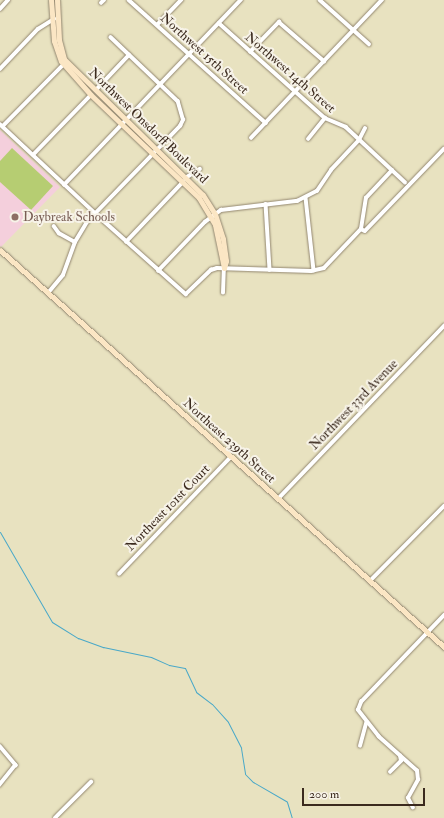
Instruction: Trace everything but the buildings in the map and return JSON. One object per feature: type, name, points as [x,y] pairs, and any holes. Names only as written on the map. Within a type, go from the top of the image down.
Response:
[{"type":"street","points":[[0,9],[8,0]]},
{"type":"street","name":"Northwest Onsdorff Boulevard","points":[[52,0],[59,40],[65,63],[93,92],[185,180],[213,215],[224,244],[226,261],[224,268],[223,293]]},
{"type":"street","name":"Northwest Onsdorff Boulevard","points":[[56,19],[57,0]]},
{"type":"street","points":[[101,3],[104,0]]},
{"type":"street","name":"Northwest 15th Street","points":[[129,0],[266,123]]},
{"type":"street","points":[[157,25],[181,0]]},
{"type":"street","points":[[64,185],[241,0]]},
{"type":"street","points":[[320,0],[369,44]]},
{"type":"street","points":[[251,138],[382,0]]},
{"type":"street","points":[[0,69],[44,23],[56,19]]},
{"type":"street","name":"Northwest 14th Street","points":[[218,23],[325,118],[346,127],[405,182]]},
{"type":"street","points":[[250,52],[276,24],[281,23],[324,61]]},
{"type":"street","points":[[48,293],[63,275],[75,242],[95,213],[180,126],[183,114],[178,102],[111,38]]},
{"type":"street","points":[[33,155],[129,56]]},
{"type":"street","points":[[65,63],[1,125],[126,242],[186,294],[212,270],[224,268],[270,270],[321,269],[361,229],[366,198],[392,170]]},
{"type":"street","points":[[308,139],[325,118]]},
{"type":"street","points":[[158,271],[213,215],[232,207],[306,198],[320,189],[331,170],[359,140],[365,128]]},
{"type":"street","points":[[361,229],[365,231],[444,149]]},
{"type":"street","points":[[126,242],[185,180],[200,169]]},
{"type":"street","points":[[306,198],[314,270]]},
{"type":"street","points":[[266,204],[270,270]]},
{"type":"street","points":[[54,226],[59,233],[75,242]]},
{"type":"street","name":"Northeast 239th Street","points":[[0,250],[444,647]]},
{"type":"street","name":"Northwest 33rd Avenue","points":[[278,499],[444,326]]},
{"type":"street","name":"Northeast 101st Court","points":[[119,574],[231,457]]},
{"type":"street","points":[[370,581],[444,506]]},
{"type":"street","points":[[413,808],[408,798],[418,774],[415,768],[400,756],[366,723],[358,711],[361,702],[444,615]]},
{"type":"street","points":[[360,746],[366,723]]},
{"type":"street","points":[[0,746],[16,765],[0,785]]},
{"type":"street","points":[[390,772],[401,761],[400,756]]},
{"type":"street","points":[[55,818],[91,782]]},
{"type":"shaded area","name":"Daybreak Schools","points":[[0,130],[60,187],[1,247],[0,246]]},
{"type":"green space","points":[[12,148],[53,186],[31,210],[0,182],[0,161]]},
{"type":"waterway","points":[[0,532],[52,622],[78,638],[103,647],[151,657],[169,665],[185,668],[196,692],[212,704],[228,722],[241,748],[245,774],[253,782],[287,802],[292,818]]},
{"type":"place","name":"Daybreak Schools","points":[[15,217]]}]
